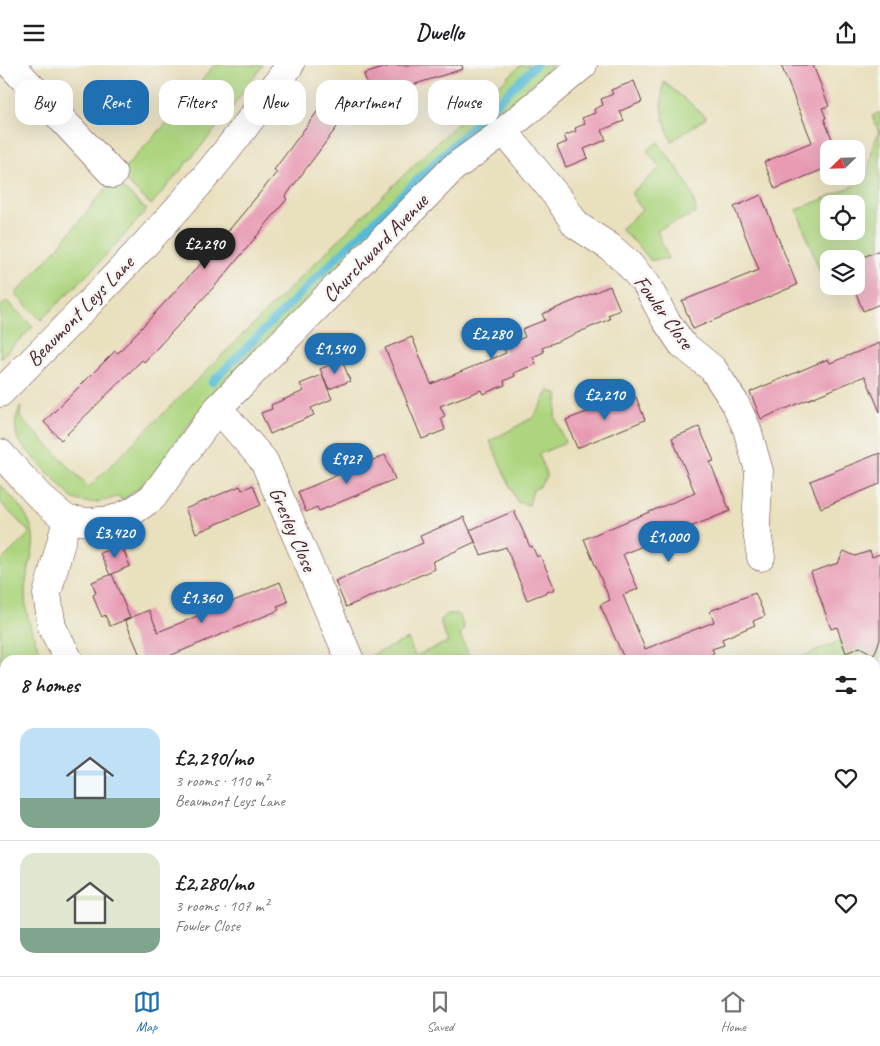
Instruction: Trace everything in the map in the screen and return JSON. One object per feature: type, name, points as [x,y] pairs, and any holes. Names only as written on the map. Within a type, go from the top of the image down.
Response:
[{"type":"street","points":[[11,65],[113,174]]},
{"type":"street","name":"Beaumont Leys Lane","points":[[0,393],[107,285],[186,199],[258,110],[290,65]]},
{"type":"street","name":"Churchward Avenue","points":[[67,520],[90,522],[112,519],[133,511],[153,497],[218,409],[453,168],[504,131],[583,65]]},
{"type":"street","name":"Fowler Close","points":[[504,131],[559,199],[576,225],[610,247],[647,285],[665,319],[682,344],[713,369],[735,403],[747,429],[756,455],[759,471],[756,525],[761,557]]},
{"type":"street","name":"Gresley Close","points":[[218,409],[264,461],[348,655]]},
{"type":"street","points":[[0,453],[40,497],[67,520],[47,594],[52,627],[66,655]]},
{"type":"green space","points":[[214,65],[263,65],[252,80],[244,80],[244,91],[234,105],[234,80],[202,80]]},
{"type":"green space","points":[[521,65],[553,65],[499,114],[499,85]]},
{"type":"green space","points":[[664,82],[707,117],[672,141],[666,127],[663,112]]},
{"type":"green space","points":[[880,112],[880,250],[865,256],[865,250],[820,250],[820,272],[797,210],[820,200],[820,240],[865,240],[865,195],[832,195],[855,185],[865,185],[873,145],[879,132],[872,116]]},
{"type":"green space","points":[[165,125],[219,125],[151,205],[119,174]]},
{"type":"green space","points":[[456,125],[485,125],[448,156],[211,396],[150,479],[122,501],[119,496],[96,502],[84,502],[72,498],[19,442],[15,424],[21,406],[20,417],[89,487]]},
{"type":"green space","points":[[658,142],[687,184],[696,213],[657,230],[668,259],[650,260],[639,246],[620,229],[642,210],[631,193],[660,168],[647,150]]},
{"type":"green space","points":[[114,180],[147,210],[94,268],[41,320],[15,294],[51,255]]},
{"type":"green space","points":[[7,301],[33,327],[0,358],[0,307]]},
{"type":"green space","points":[[549,390],[558,395],[555,417],[565,443],[539,454],[547,476],[539,487],[533,490],[529,505],[517,502],[490,441],[534,417]]},
{"type":"green space","points":[[0,485],[19,505],[32,529],[33,547],[26,582],[25,602],[31,628],[42,655],[0,655],[0,562],[30,533],[0,502]]},
{"type":"green space","points":[[447,614],[456,614],[460,617],[464,628],[460,635],[469,655],[417,655],[448,642],[441,625],[441,620]]},
{"type":"green space","points":[[408,639],[415,655],[372,655]]},
{"type":"green space","points":[[842,640],[846,652],[860,647],[874,655],[807,655]]},
{"type":"green space","points":[[880,640],[880,655],[874,655]]},
{"type":"building","points":[[393,65],[462,65],[463,69],[418,83],[418,80],[366,80],[364,74]]},
{"type":"building","points":[[781,65],[813,65],[829,106],[822,108],[832,140],[820,140],[820,171],[775,189],[764,162],[812,142]]},
{"type":"building","points":[[634,81],[642,102],[620,111],[624,121],[602,130],[606,140],[584,149],[588,158],[566,167],[557,146],[567,142],[564,136],[576,131],[575,128],[585,124],[582,118],[595,113],[594,109],[603,105],[601,99],[613,94],[611,90]]},
{"type":"building","points":[[316,113],[316,125],[338,125],[285,197],[287,199],[224,276],[144,362],[142,360],[61,440],[44,422],[115,351],[118,353],[206,258],[277,172],[274,170]]},
{"type":"building","points":[[761,195],[797,285],[693,329],[682,301],[759,270],[734,207]]},
{"type":"building","points":[[880,250],[880,304],[863,311],[857,295],[865,295],[865,256]]},
{"type":"building","points":[[610,286],[620,310],[608,315],[610,319],[542,348],[544,352],[533,357],[536,364],[514,373],[515,376],[504,381],[505,385],[483,394],[481,390],[440,406],[445,416],[441,418],[445,430],[422,439],[385,348],[412,337],[431,384],[506,353],[503,346],[525,337],[522,329],[545,320],[542,314]]},
{"type":"building","points":[[880,343],[880,412],[865,376],[761,419],[750,392],[828,359],[830,363]]},
{"type":"building","points":[[342,360],[350,381],[329,389],[320,369]]},
{"type":"building","points":[[322,375],[332,399],[311,408],[314,415],[270,434],[261,413],[272,409],[271,405],[304,391],[300,384]]},
{"type":"building","points":[[636,397],[645,420],[577,448],[566,420],[622,398],[624,402]]},
{"type":"building","points":[[699,427],[714,461],[710,462],[730,511],[623,554],[638,589],[623,595],[645,649],[714,622],[710,611],[755,593],[765,616],[753,621],[755,625],[722,639],[724,645],[712,649],[714,653],[709,655],[623,655],[600,605],[610,600],[584,539],[695,493],[672,438]]},
{"type":"building","points":[[880,453],[880,484],[821,508],[810,481]]},
{"type":"building","points":[[385,455],[395,479],[319,511],[317,507],[306,512],[298,492]]},
{"type":"building","points":[[253,485],[261,505],[196,533],[185,509],[240,486],[242,490]]},
{"type":"building","points":[[514,511],[530,547],[532,546],[537,557],[540,555],[555,589],[527,600],[506,547],[481,555],[470,530]]},
{"type":"building","points":[[464,517],[475,542],[432,562],[435,569],[346,607],[335,581],[423,543],[420,536]]},
{"type":"building","points":[[121,544],[130,566],[110,575],[100,553]]},
{"type":"building","points":[[844,551],[855,556],[870,551],[872,557],[880,554],[880,640],[874,655],[860,647],[846,653],[837,627],[831,629],[811,572],[838,563]]},
{"type":"building","points":[[112,574],[130,618],[110,626],[105,615],[102,617],[97,606],[93,595],[96,593],[92,582]]},
{"type":"building","points":[[280,582],[288,602],[277,606],[279,610],[172,655],[140,655],[125,620],[149,610],[158,632]]},
{"type":"waterway","points":[[212,382],[339,255],[536,65]]}]
